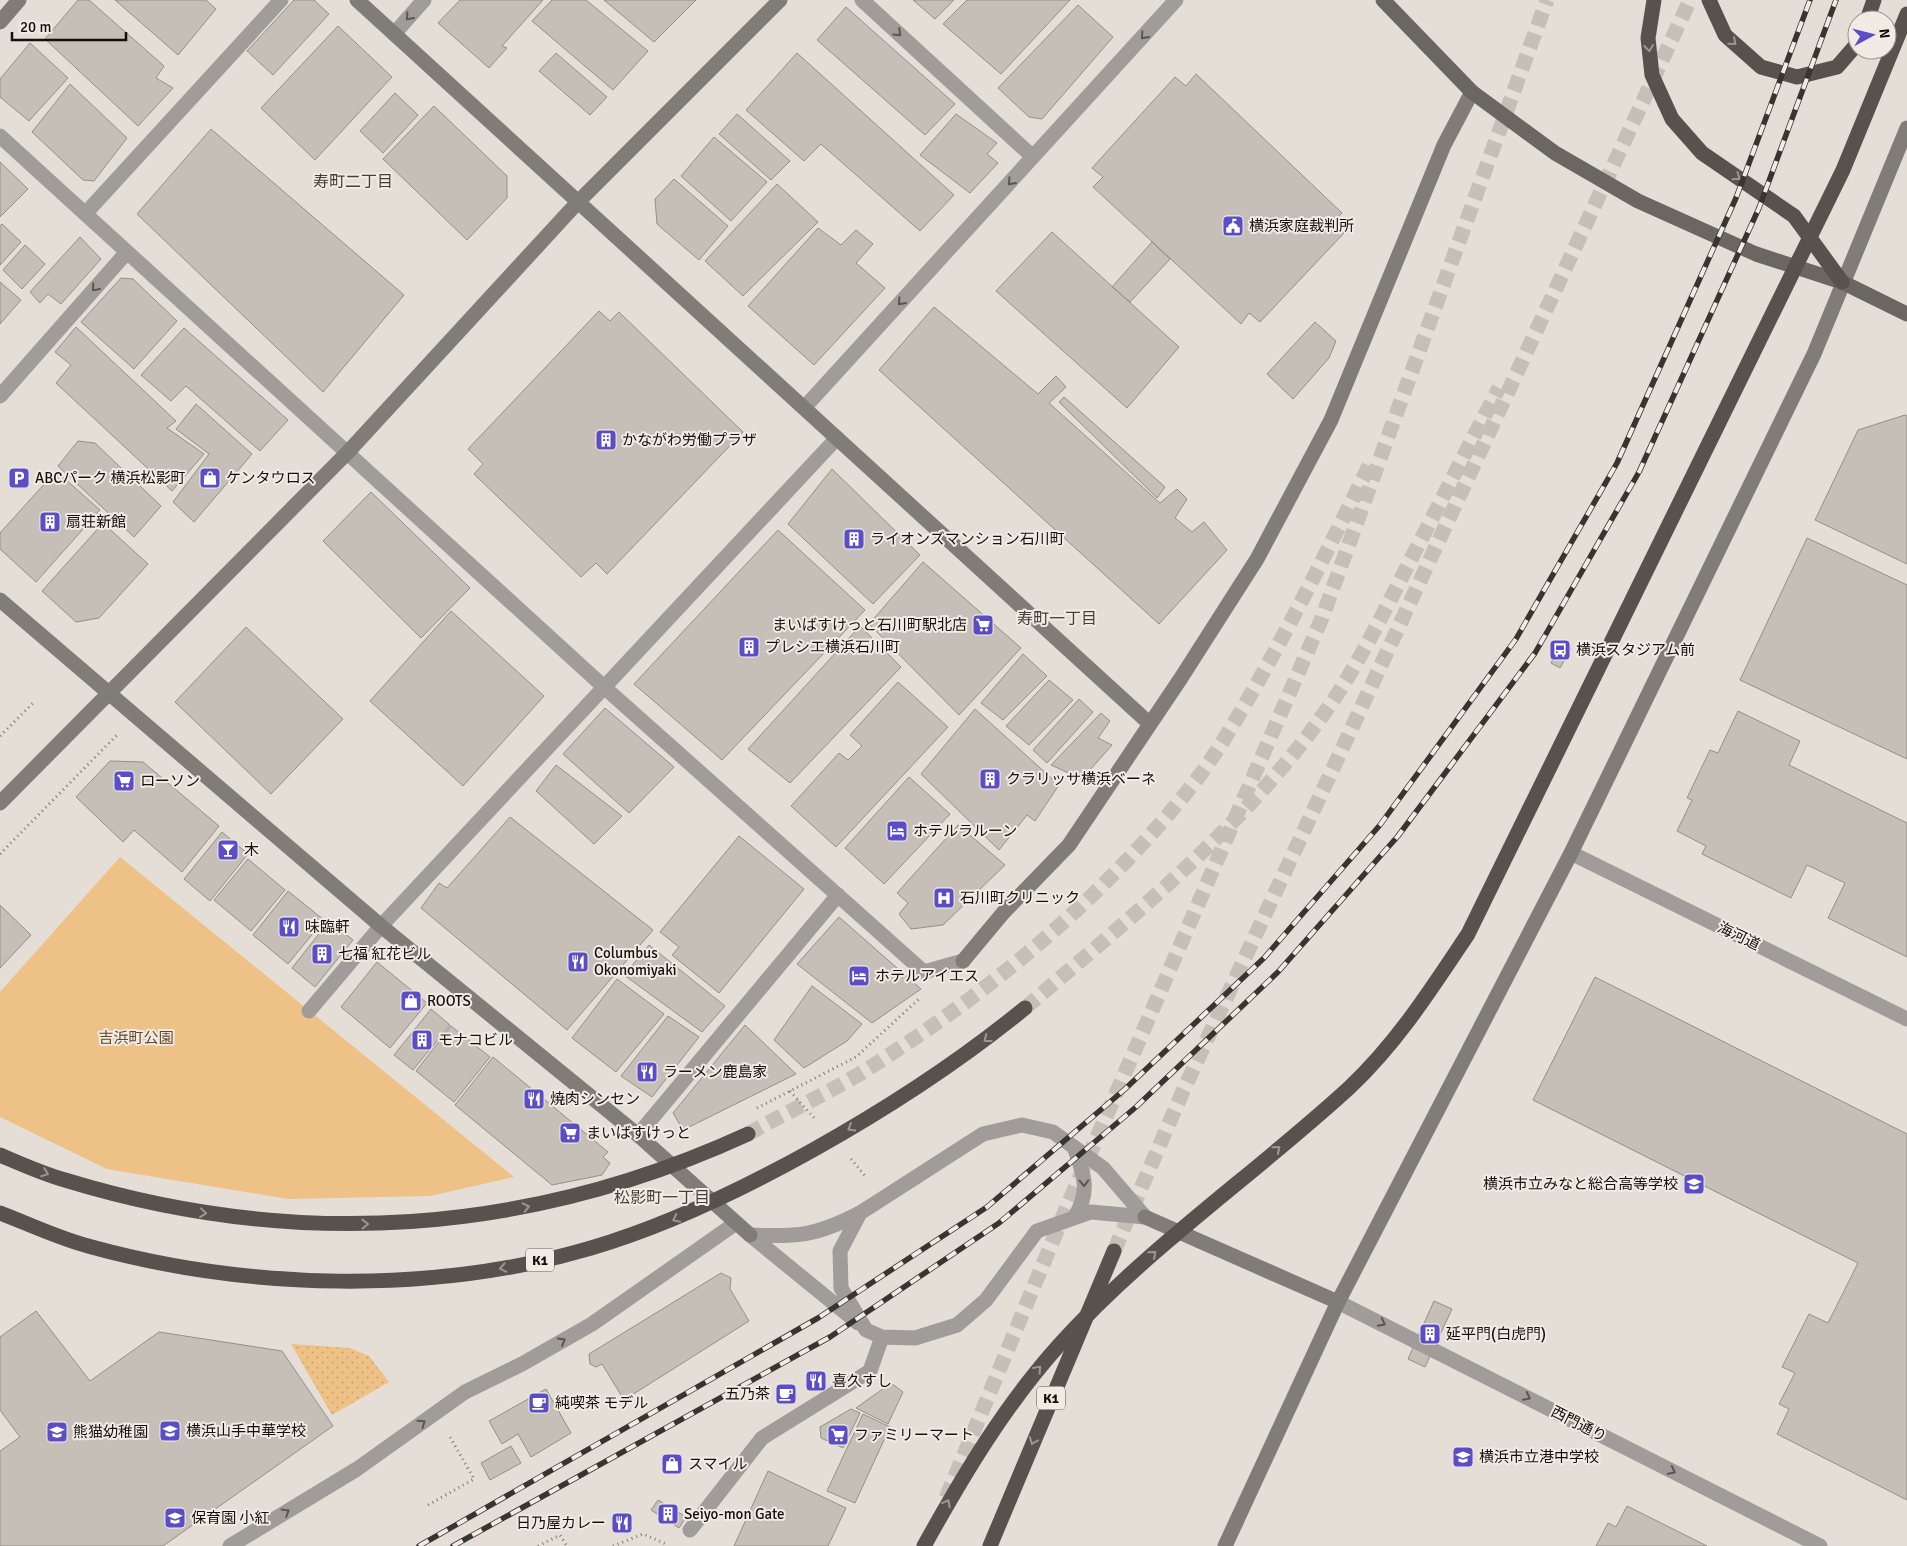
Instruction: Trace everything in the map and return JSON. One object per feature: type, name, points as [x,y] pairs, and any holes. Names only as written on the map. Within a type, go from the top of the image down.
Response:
[{"type":"highway","points":[[1654,0],[1648,38],[1652,75],[1672,119],[1702,152],[1794,216],[1842,282]]},
{"type":"highway","points":[[1709,0],[1725,35],[1761,66],[1797,77],[1837,68],[1847,56]]},
{"type":"highway","points":[[924,1546],[956,1488],[993,1428],[1026,1384],[1061,1343],[1148,1259],[1350,1087],[1410,1019],[1468,934],[1843,170],[1907,14]]},
{"type":"highway","name":"K1","points":[[0,1213],[86,1246],[206,1272],[322,1281],[399,1280],[499,1269],[590,1249],[668,1223],[770,1174],[856,1126],[928,1082],[984,1042],[1025,1008]]},
{"type":"highway","points":[[0,1155],[64,1180],[191,1211],[311,1225],[417,1223],[520,1209],[618,1185],[701,1156],[748,1134]]},
{"type":"highway","name":"K1","points":[[990,1546],[1114,1251]]},
{"type":"main road","points":[[1376,0],[1388,6],[1472,92],[1555,153],[1638,201],[1756,254],[1842,282],[1906,314]]},
{"type":"street","points":[[0,22],[19,0]]},
{"type":"street","points":[[85,214],[281,0]]},
{"type":"street","points":[[357,0],[1150,724]]},
{"type":"street","points":[[394,34],[424,0]]},
{"type":"street","points":[[0,803],[348,452],[578,202],[780,0]]},
{"type":"street","points":[[862,0],[1033,157]]},
{"type":"street","points":[[804,408],[1176,0]]},
{"type":"street","points":[[0,136],[604,687],[924,972],[963,961],[1003,913],[1070,845],[1256,559],[1331,420],[1444,145],[1472,92]]},
{"type":"street","points":[[1225,1546],[1338,1302],[1571,853],[1814,354],[1842,282],[1907,128]]},
{"type":"street","points":[[0,396],[127,252]]},
{"type":"street","points":[[310,1011],[381,926],[837,438]]},
{"type":"street","points":[[0,600],[381,926],[638,1135],[750,1236],[866,1330],[882,1337],[915,1338],[957,1325],[986,1300],[1037,1231],[1091,1212],[1145,1218],[1338,1302]]},
{"type":"street","name":"海河道","points":[[1571,853],[1907,1019]]},
{"type":"street","points":[[638,1135],[838,895]]},
{"type":"street","points":[[750,1236],[804,1236],[832,1227],[860,1213],[984,1134],[1022,1125],[1053,1132],[1104,1168],[1145,1218]]},
{"type":"street","points":[[1074,1147],[1085,1176],[1080,1208],[1074,1218]]},
{"type":"street","points":[[860,1213],[840,1251],[841,1288],[866,1330]]},
{"type":"street","points":[[230,1546],[357,1469],[465,1392],[522,1364],[592,1324],[736,1223]]},
{"type":"street","name":"西門通り","points":[[1338,1302],[1820,1546]]},
{"type":"street","points":[[690,1530],[762,1438],[870,1372],[882,1337]]},
{"type":"path","points":[[0,736],[35,701]]},
{"type":"path","points":[[0,854],[120,730]]},
{"type":"path","points":[[752,1110],[856,1057],[922,996]]},
{"type":"path","points":[[428,1505],[474,1479],[463,1460]]},
{"type":"path","points":[[613,1546],[643,1534],[671,1546]]},
{"type":"path","points":[[538,1546],[560,1535],[567,1546]]},
{"type":"green space","name":"吉浜町公園","points":[[120,857],[514,1177],[430,1196],[288,1199],[107,1169],[0,1117],[0,992]]},
{"type":"green space","points":[[291,1344],[350,1348],[369,1356],[389,1382],[332,1415]]},
{"type":"building","points":[[78,0],[89,0],[164,66],[156,78],[173,88],[138,126],[45,39]]},
{"type":"building","points":[[115,0],[206,0],[216,9],[178,55]]},
{"type":"building","points":[[294,0],[314,0],[329,14],[273,75],[247,51]]},
{"type":"building","points":[[460,0],[543,0],[502,46],[507,48],[489,68],[438,23]]},
{"type":"building","points":[[552,0],[586,0],[648,51],[613,90],[532,21]]},
{"type":"building","points":[[604,0],[696,0],[654,42]]},
{"type":"building","points":[[913,0],[954,0],[935,19]]},
{"type":"building","points":[[967,0],[1070,0],[1001,74],[943,24]]},
{"type":"building","points":[[1078,5],[1113,37],[1042,119],[1029,117],[998,88]]},
{"type":"building","points":[[846,7],[955,104],[925,135],[817,40]]},
{"type":"building","points":[[338,26],[392,77],[315,160],[261,108]]},
{"type":"building","points":[[30,43],[68,78],[29,121],[0,97],[0,79]]},
{"type":"building","points":[[556,53],[607,97],[590,115],[539,71]]},
{"type":"building","points":[[797,53],[954,195],[920,231],[821,144],[804,161],[746,110]]},
{"type":"building","name":"横浜家庭裁判所","points":[[1196,74],[1342,213],[1332,223],[1344,233],[1260,322],[1249,313],[1241,324],[1093,187],[1103,177],[1092,168],[1175,77],[1186,86]]},
{"type":"building","points":[[70,84],[127,138],[94,181],[83,180],[32,132]]},
{"type":"building","points":[[395,93],[418,115],[383,153],[360,131]]},
{"type":"building","points":[[434,106],[507,176],[507,198],[467,240],[383,159]]},
{"type":"building","points":[[737,114],[790,161],[771,180],[719,134]]},
{"type":"building","points":[[956,114],[997,143],[987,154],[998,163],[970,193],[920,155]]},
{"type":"building","points":[[211,129],[404,295],[323,392],[137,214]]},
{"type":"building","points":[[714,137],[767,182],[731,221],[681,176]]},
{"type":"building","points":[[0,162],[28,189],[0,217]]},
{"type":"building","points":[[674,179],[728,226],[699,260],[657,224],[655,199]]},
{"type":"building","points":[[777,184],[818,222],[743,296],[705,261]]},
{"type":"building","points":[[2,224],[21,242],[0,265],[0,226]]},
{"type":"building","points":[[818,228],[841,245],[856,230],[873,244],[856,263],[885,288],[814,365],[748,306]]},
{"type":"building","points":[[1052,232],[1179,347],[1127,408],[996,291]]},
{"type":"building","points":[[80,237],[101,259],[61,304],[48,294],[40,303],[30,292]]},
{"type":"building","points":[[1152,242],[1170,259],[1130,302],[1112,287]]},
{"type":"building","points":[[25,245],[45,264],[22,289],[3,270]]},
{"type":"building","points":[[121,278],[133,279],[177,321],[134,369],[81,322]]},
{"type":"building","points":[[0,282],[21,300],[0,324]]},
{"type":"building","points":[[934,307],[1038,394],[1056,376],[1066,387],[1049,403],[1160,503],[1177,489],[1187,499],[1175,518],[1192,532],[1204,522],[1227,550],[1159,624],[879,370]]},
{"type":"building","name":"かながわ労働プラザ","points":[[599,311],[610,321],[619,312],[743,432],[607,574],[596,563],[581,577],[474,474],[483,464],[468,449]]},
{"type":"building","points":[[1315,322],[1336,341],[1329,358],[1293,399],[1267,374]]},
{"type":"building","points":[[76,327],[176,421],[167,428],[204,454],[172,491],[56,383],[71,365],[55,352]]},
{"type":"building","points":[[184,328],[288,420],[260,451],[186,386],[171,401],[141,375]]},
{"type":"building","points":[[1064,397],[1165,487],[1157,498],[1059,402]]},
{"type":"building","points":[[196,404],[252,454],[194,522],[173,502],[209,454],[176,429]]},
{"type":"building","points":[[1905,415],[1907,416],[1907,564],[1815,520],[1858,430]]},
{"type":"building","points":[[78,441],[95,443],[161,506],[134,537],[58,466]]},
{"type":"building","name":"ライオンズマンション石川町","points":[[832,469],[920,555],[873,604],[788,524]]},
{"type":"building","name":"扇荘新館","points":[[56,471],[100,510],[36,582],[0,549],[0,533]]},
{"type":"building","points":[[371,492],[470,588],[421,638],[323,541]]},
{"type":"building","points":[[103,523],[148,564],[99,618],[76,622],[42,591]]},
{"type":"building","name":"プレシエ横浜石川町","points":[[778,530],[865,610],[722,760],[634,684]]},
{"type":"building","points":[[1807,538],[1907,585],[1907,759],[1740,680]]},
{"type":"building","points":[[923,562],[1021,648],[959,715],[869,624]]},
{"type":"building","points":[[451,611],[544,696],[463,786],[370,701]]},
{"type":"building","points":[[860,626],[901,667],[790,783],[748,749]]},
{"type":"building","points":[[246,627],[343,719],[271,794],[175,702]]},
{"type":"building","points":[[1561,643],[1571,648],[1560,668],[1551,663]]},
{"type":"building","points":[[1023,654],[1047,676],[1003,720],[981,703]]},
{"type":"building","points":[[1049,680],[1073,700],[1029,745],[1006,726]]},
{"type":"building","points":[[898,682],[948,727],[836,847],[791,806],[839,753],[848,760],[862,746],[850,735]]},
{"type":"building","points":[[1079,699],[1093,712],[1047,763],[1033,750]]},
{"type":"building","points":[[605,708],[674,767],[629,813],[563,754]]},
{"type":"building","name":"クラリッサ横浜ベーネ","points":[[975,709],[1059,785],[1035,821],[1027,815],[999,850],[921,774]]},
{"type":"building","points":[[1738,711],[1800,741],[1789,765],[1907,823],[1907,957],[1828,918],[1845,883],[1807,865],[1791,898],[1702,854],[1706,846],[1677,831],[1692,800],[1687,798],[1710,750],[1718,753]]},
{"type":"building","points":[[1101,713],[1110,721],[1098,738],[1112,745],[1082,779],[1051,765]]},
{"type":"building","points":[[110,761],[143,762],[219,826],[182,872],[134,830],[123,842],[76,797]]},
{"type":"building","points":[[556,765],[622,816],[594,844],[536,791]]},
{"type":"building","name":"ホテルラルーン","points":[[909,777],[950,814],[884,884],[845,848]]},
{"type":"building","points":[[510,817],[653,930],[567,1030],[421,908],[439,883],[447,888]]},
{"type":"building","points":[[958,825],[1005,865],[943,925],[911,929],[899,914],[908,903],[897,893]]},
{"type":"building","points":[[222,832],[248,854],[210,901],[184,879]]},
{"type":"building","points":[[739,836],[804,889],[719,993],[672,955],[679,947],[660,932]]},
{"type":"building","points":[[248,859],[285,890],[251,931],[214,900]]},
{"type":"building","name":"味臨軒","points":[[288,891],[324,920],[288,964],[253,935]]},
{"type":"building","points":[[0,905],[31,935],[0,968]]},
{"type":"building","name":"ホテルアイエス","points":[[839,917],[921,989],[872,1023],[797,964]]},
{"type":"building","name":"七福 紅花ビル","points":[[329,921],[353,940],[315,987],[292,968]]},
{"type":"building","points":[[649,945],[725,1006],[702,1032],[624,975]]},
{"type":"building","points":[[377,962],[427,1003],[390,1048],[341,1007]]},
{"type":"building","points":[[1595,977],[1907,1134],[1907,1500],[1777,1434],[1789,1409],[1779,1404],[1795,1373],[1782,1367],[1809,1314],[1828,1323],[1858,1263],[1533,1100]]},
{"type":"building","points":[[617,979],[664,1014],[616,1072],[572,1038]]},
{"type":"building","points":[[812,986],[862,1024],[847,1041],[804,1068],[774,1040]]},
{"type":"building","name":"モナコビル","points":[[431,1009],[450,1025],[413,1070],[394,1055]]},
{"type":"building","points":[[668,1016],[699,1037],[652,1097],[621,1076]]},
{"type":"building","points":[[745,1025],[796,1074],[683,1130],[673,1113]]},
{"type":"building","points":[[451,1026],[490,1057],[454,1102],[416,1071]]},
{"type":"building","points":[[493,1057],[608,1152],[603,1157],[610,1163],[602,1175],[552,1185],[455,1105]]},
{"type":"building","points":[[721,1273],[731,1278],[730,1289],[749,1321],[624,1400],[602,1364],[596,1367],[590,1364],[589,1354]]},
{"type":"building","name":"延平門(白虎門)","points":[[1434,1301],[1452,1309],[1425,1367],[1408,1359]]},
{"type":"building","name":"横浜山手中華学校","points":[[36,1311],[90,1381],[159,1332],[282,1351],[333,1426],[163,1546],[0,1546],[0,1451],[20,1437],[0,1410],[0,1337]]},
{"type":"building","points":[[891,1383],[903,1392],[888,1424],[856,1408]]},
{"type":"building","points":[[546,1389],[571,1433],[531,1457],[518,1434],[502,1444],[489,1421]]},
{"type":"building","points":[[851,1409],[860,1413],[843,1448],[821,1438],[820,1427]]},
{"type":"building","points":[[863,1414],[890,1427],[855,1503],[827,1491]]},
{"type":"building","points":[[511,1446],[521,1463],[490,1480],[481,1463]]},
{"type":"building","points":[[768,1471],[846,1508],[828,1546],[734,1546]]},
{"type":"building","name":"Seiyo-mon Gate","points":[[658,1500],[686,1517],[679,1528],[651,1510]]},
{"type":"building","points":[[1627,1506],[1707,1546],[1596,1546],[1608,1523],[1616,1527]]},
{"type":"tunnel","points":[[946,1498],[1066,1209],[1322,618],[1547,0]]},
{"type":"tunnel","points":[[1114,1251],[1183,1091],[1690,0]]},
{"type":"tunnel","points":[[1025,1008],[1110,936],[1194,860],[1234,821],[1308,736],[1340,690],[1368,643],[1499,388]]},
{"type":"tunnel","points":[[748,1134],[861,1073],[921,1034],[1006,971],[1086,901],[1124,863],[1194,783],[1226,736],[1286,631],[1372,460]]},
{"type":"railway","points":[[419,1546],[818,1318],[987,1207],[1124,1090],[1264,958],[1380,825],[1516,639],[1617,463],[1736,198],[1810,0]]},
{"type":"railway","points":[[453,1546],[830,1337],[999,1223],[1136,1107],[1278,972],[1398,836],[1535,653],[1639,472],[1759,208],[1836,0]]},
{"type":"place","name":"横浜家庭裁判所","points":[[1233,226]]},
{"type":"place","name":"かながわ労働プラザ","points":[[606,440]]},
{"type":"place","name":"ABCパーク 横浜松影町","points":[[19,478]]},
{"type":"place","name":"ケンタウロス","points":[[210,478]]},
{"type":"place","name":"扇荘新館","points":[[50,522]]},
{"type":"place","name":"ライオンズマンション石川町","points":[[854,539]]},
{"type":"place","name":"まいばすけっと石川町駅北店","points":[[983,625]]},
{"type":"place","name":"プレシエ横浜石川町","points":[[749,647]]},
{"type":"place","name":"横浜スタジアム前","points":[[1560,650]]},
{"type":"place","name":"クラリッサ横浜ベーネ","points":[[990,779]]},
{"type":"place","name":"ローソン","points":[[124,781]]},
{"type":"place","name":"ホテルラルーン","points":[[897,831]]},
{"type":"place","name":"木","points":[[228,850]]},
{"type":"place","name":"石川町クリニック","points":[[944,898]]},
{"type":"place","name":"味臨軒","points":[[289,927]]},
{"type":"place","name":"七福 紅花ビル","points":[[322,954]]},
{"type":"place","name":"Columbus Okonomiyaki","points":[[578,962]]},
{"type":"place","name":"ホテルアイエス","points":[[859,976]]},
{"type":"place","name":"ROOTS","points":[[411,1001]]},
{"type":"place","name":"モナコビル","points":[[422,1040]]},
{"type":"place","name":"ラーメン鹿島家","points":[[647,1072]]},
{"type":"place","name":"焼肉シンセン","points":[[534,1099]]},
{"type":"place","name":"まいばすけっと","points":[[570,1133]]},
{"type":"place","name":"横浜市立みなと総合高等学校","points":[[1694,1184]]},
{"type":"place","name":"延平門(白虎門)","points":[[1430,1334]]},
{"type":"place","name":"喜久すし","points":[[816,1381]]},
{"type":"place","name":"五乃茶","points":[[786,1394]]},
{"type":"place","name":"純喫茶 モデル","points":[[539,1403]]},
{"type":"place","name":"横浜山手中華学校","points":[[170,1431]]},
{"type":"place","name":"熊猫幼稚園","points":[[57,1432]]},
{"type":"place","name":"ファミリーマート","points":[[838,1435]]},
{"type":"place","name":"横浜市立港中学校","points":[[1463,1457]]},
{"type":"place","name":"スマイル","points":[[672,1464]]},
{"type":"place","name":"Seiyo-mon Gate","points":[[668,1514]]},
{"type":"place","name":"保育園 小紅","points":[[175,1518]]},
{"type":"place","name":"日乃屋カレー","points":[[622,1523]]},
{"type":"district","name":"寿町二丁目","points":[[353,181]]},
{"type":"district","name":"寿町一丁目","points":[[1057,618]]},
{"type":"district","name":"松影町一丁目","points":[[662,1197]]}]
